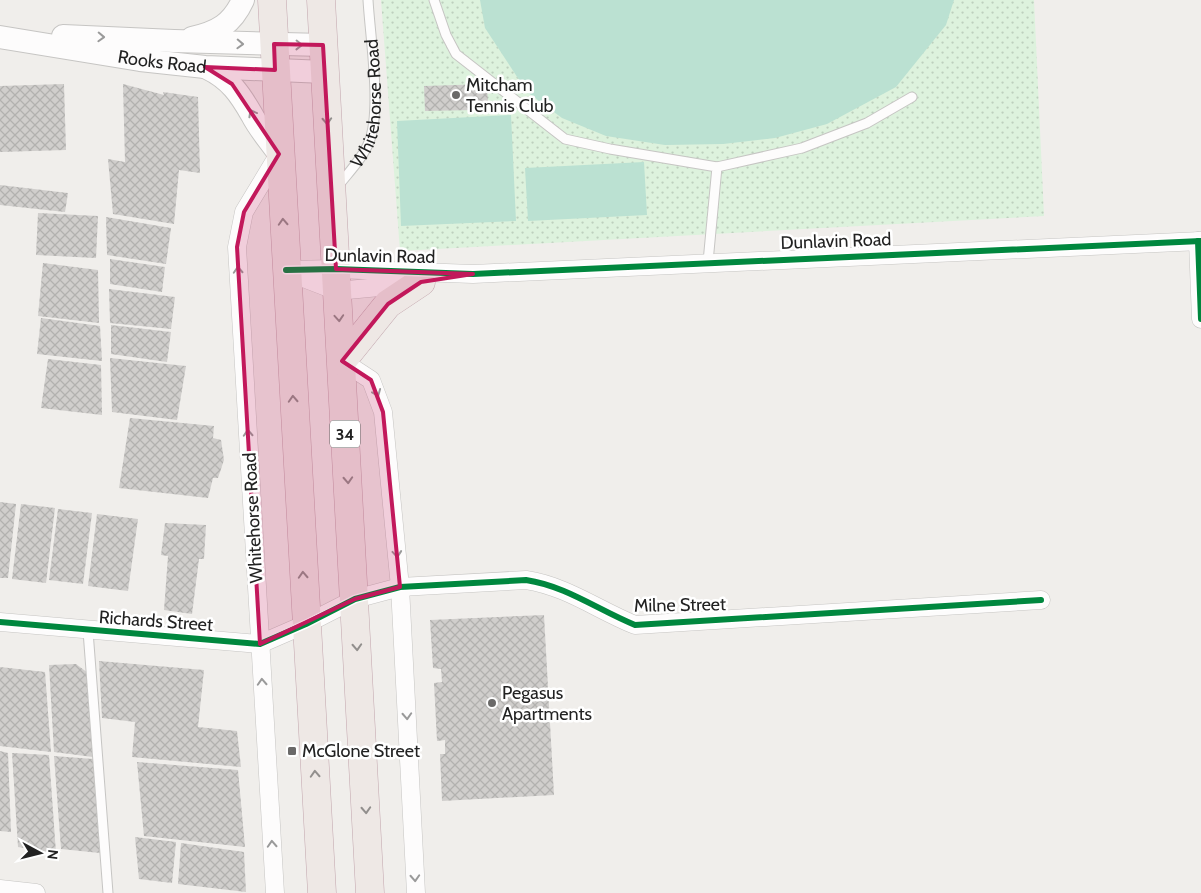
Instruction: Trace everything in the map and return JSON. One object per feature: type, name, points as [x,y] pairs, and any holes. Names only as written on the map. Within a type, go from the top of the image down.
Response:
[{"type":"highway","points":[[272,0],[279,154],[322,893]]},
{"type":"highway","name":"Whitehorse Road","points":[[321,0],[370,893]]},
{"type":"highway","points":[[342,362],[388,304],[421,282]]},
{"type":"street","points":[[174,42],[201,36],[222,26],[236,15],[243,0]]},
{"type":"street","name":"Rooks Road","points":[[0,35],[174,42],[275,57],[325,72]]},
{"type":"street","name":"Rooks Road","points":[[0,35],[140,60],[205,67],[275,57],[323,45]]},
{"type":"street","points":[[205,67],[232,84],[279,154]]},
{"type":"street","name":"Whitehorse Road","points":[[275,893],[237,247],[244,212],[279,154]]},
{"type":"street","points":[[1199,241],[1201,319]]},
{"type":"street","name":"Dunlavin Road","points":[[336,280],[1199,241]]},
{"type":"street","name":"Dunlavin Road","points":[[286,270],[336,280],[421,282],[473,274]]},
{"type":"street","points":[[342,362],[371,380],[383,412],[400,588],[416,893]]},
{"type":"street","name":"Milne Street","points":[[306,624],[355,599],[400,588],[526,580],[545,583],[578,596],[605,613],[635,625],[1041,600]]},
{"type":"street","name":"Richards Street","points":[[0,622],[88,631],[260,644],[306,624]]},
{"type":"street","points":[[0,889],[36,893]]},
{"type":"lane","name":"Whitehorse Road","points":[[332,196],[369,144],[373,130],[375,106],[368,0]]},
{"type":"lane","points":[[434,0],[446,35],[456,54],[565,139],[610,149],[717,167],[802,148],[867,124],[912,97]]},
{"type":"lane","points":[[708,262],[717,167]]},
{"type":"lane","points":[[88,631],[108,893]]},
{"type":"highlighted area","points":[[274,44],[323,45],[336,269],[473,274],[421,282],[388,304],[342,361],[371,380],[383,412],[400,587],[355,599],[260,644],[237,247],[244,212],[279,154],[232,84],[205,67],[275,70]]},
{"type":"green space","points":[[381,0],[1034,0],[1044,216],[400,251]]},
{"type":"green space","points":[[480,0],[954,0],[946,25],[896,87],[827,124],[775,138],[723,144],[665,145],[606,136],[562,118],[527,92],[485,28]]},
{"type":"green space","points":[[511,115],[516,221],[401,226],[397,121]]},
{"type":"green space","points":[[644,162],[647,215],[528,221],[525,168]]},
{"type":"building","points":[[64,84],[66,150],[0,152],[0,86]]},
{"type":"building","points":[[123,84],[164,95],[163,92],[198,97],[200,173],[179,170],[174,224],[113,214],[108,159],[125,162]]},
{"type":"building","name":"Mitcham Tennis Club","points":[[487,84],[488,103],[475,104],[476,110],[425,111],[424,86]]},
{"type":"building","points":[[0,185],[68,193],[65,212],[0,205]]},
{"type":"building","points":[[38,213],[98,216],[96,258],[36,255]]},
{"type":"building","points":[[106,217],[171,228],[166,264],[107,255]]},
{"type":"building","points":[[110,259],[165,267],[162,292],[110,284]]},
{"type":"building","points":[[43,263],[98,270],[99,323],[38,316]]},
{"type":"building","points":[[109,289],[175,297],[171,329],[110,323]]},
{"type":"building","points":[[41,318],[100,326],[102,361],[37,354]]},
{"type":"building","points":[[111,325],[171,332],[167,362],[111,354]]},
{"type":"building","points":[[110,358],[186,366],[177,420],[112,412]]},
{"type":"building","points":[[48,359],[101,365],[102,415],[41,408]]},
{"type":"building","points":[[130,418],[214,426],[213,438],[221,440],[224,460],[218,478],[213,478],[208,498],[119,488]]},
{"type":"building","points":[[0,502],[16,504],[8,578],[0,578]]},
{"type":"building","points":[[21,504],[55,508],[46,583],[12,579]]},
{"type":"building","points":[[58,509],[92,513],[83,584],[49,580]]},
{"type":"building","points":[[97,514],[138,519],[128,591],[88,586]]},
{"type":"building","points":[[165,523],[206,525],[204,559],[199,559],[192,614],[164,610],[168,556],[161,555]]},
{"type":"building","name":"Pegasus Apartments","points":[[544,615],[554,795],[442,801],[440,754],[445,754],[445,740],[437,741],[434,683],[442,682],[441,669],[433,668],[430,620]]},
{"type":"building","points":[[99,661],[204,670],[198,727],[237,731],[241,767],[132,757],[135,722],[102,718]]},
{"type":"building","points":[[76,664],[88,673],[93,757],[54,752],[49,665]]},
{"type":"building","points":[[0,667],[45,672],[51,752],[0,746]]},
{"type":"building","points":[[0,751],[8,753],[11,832],[0,831]]},
{"type":"building","points":[[12,753],[49,755],[56,853],[18,847]]},
{"type":"building","points":[[54,756],[93,759],[100,853],[61,849]]},
{"type":"building","points":[[137,762],[238,770],[245,847],[144,836]]},
{"type":"building","points":[[135,837],[176,842],[172,883],[139,879]]},
{"type":"building","points":[[181,843],[244,852],[246,892],[178,884]]},
{"type":"cycle path","points":[[1198,241],[1201,319]]},
{"type":"cycle path","points":[[286,270],[336,269],[473,274],[1201,241]]},
{"type":"cycle path","points":[[0,622],[260,644],[306,624],[355,599],[400,587],[526,580],[555,587],[635,625],[1041,600]]},
{"type":"place","name":"Mitcham Tennis Club","points":[[456,95]]},
{"type":"place","name":"Pegasus Apartments","points":[[492,703]]},
{"type":"place","name":"McGlone Street","points":[[292,751]]}]
